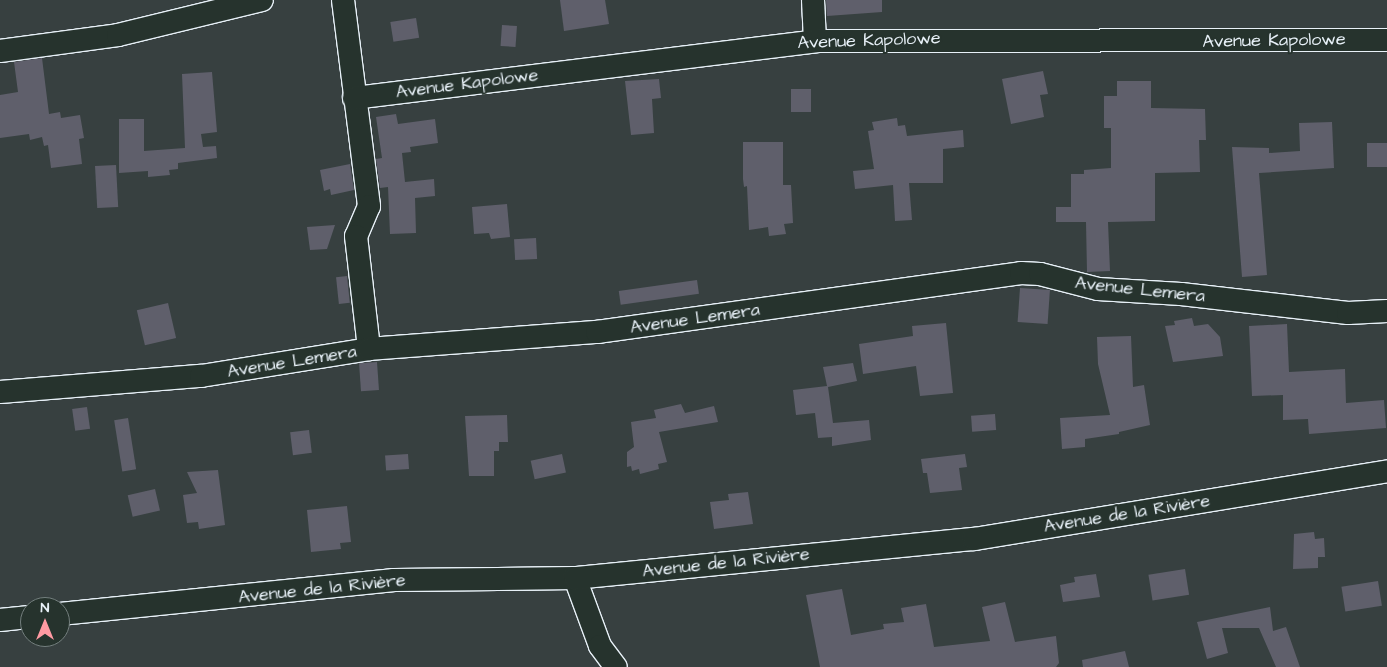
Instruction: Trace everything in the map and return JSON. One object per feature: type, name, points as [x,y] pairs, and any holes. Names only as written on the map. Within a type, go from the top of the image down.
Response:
[{"type":"street","points":[[0,50],[118,35],[262,0]]},
{"type":"street","points":[[343,0],[369,206],[356,236],[369,350]]},
{"type":"street","points":[[813,0],[815,41]]},
{"type":"street","name":"Avenue Kapolowe","points":[[354,98],[815,41],[975,39],[1151,43],[1387,40]]},
{"type":"street","name":"Avenue Lemera","points":[[0,392],[201,376],[369,350],[597,332],[1021,273],[1040,274],[1098,289],[1182,294],[1348,312],[1387,311]]},
{"type":"street","name":"Avenue de la Rivière","points":[[70,613],[394,580],[576,578],[974,539],[1387,471]]},
{"type":"street","points":[[576,578],[600,646],[616,667]]},
{"type":"street","points":[[0,620],[20,618]]},
{"type":"building","points":[[560,0],[605,0],[609,24],[564,31]]},
{"type":"building","points":[[826,0],[882,0],[882,12],[827,16]]},
{"type":"building","points":[[416,18],[419,38],[393,42],[390,22]]},
{"type":"building","points":[[502,25],[517,26],[515,47],[501,46]]},
{"type":"building","points":[[42,58],[49,114],[60,112],[61,118],[80,115],[84,138],[79,139],[82,164],[51,168],[48,145],[44,146],[42,137],[30,140],[29,134],[0,138],[0,95],[18,92],[14,62]]},
{"type":"building","points":[[1043,71],[1048,94],[1040,95],[1044,117],[1011,124],[1002,79]]},
{"type":"building","points":[[212,72],[217,132],[201,134],[203,147],[216,146],[217,158],[178,163],[178,169],[169,170],[170,175],[148,177],[148,171],[119,173],[119,119],[144,119],[144,151],[185,148],[182,74]]},
{"type":"building","points":[[659,79],[661,98],[652,99],[654,133],[631,135],[625,81]]},
{"type":"building","points":[[1117,81],[1151,81],[1151,108],[1205,109],[1206,140],[1199,140],[1200,172],[1155,173],[1155,221],[1108,222],[1110,271],[1087,272],[1086,222],[1056,222],[1056,207],[1071,207],[1071,174],[1084,174],[1084,170],[1111,168],[1111,128],[1104,128],[1104,96],[1117,96]]},
{"type":"building","points":[[791,89],[811,89],[811,112],[791,112]]},
{"type":"building","points":[[396,114],[398,124],[435,119],[438,143],[410,147],[411,152],[402,153],[405,182],[434,179],[435,196],[415,198],[416,233],[390,234],[388,187],[380,188],[376,159],[382,158],[376,117]]},
{"type":"building","points":[[897,118],[898,126],[905,125],[907,136],[963,130],[964,147],[943,149],[943,183],[909,183],[912,220],[895,221],[893,185],[855,189],[853,171],[874,169],[868,131],[874,130],[872,122]]},
{"type":"building","points":[[1332,122],[1334,168],[1259,173],[1267,275],[1242,277],[1232,147],[1269,148],[1269,153],[1300,151],[1299,123]]},
{"type":"building","points":[[743,142],[783,142],[783,185],[791,185],[793,223],[784,224],[786,234],[769,236],[768,227],[749,230],[747,186],[744,187],[743,179]]},
{"type":"building","points":[[1367,143],[1387,143],[1387,167],[1367,167]]},
{"type":"building","points":[[350,164],[354,190],[331,195],[330,189],[324,191],[320,170]]},
{"type":"building","points":[[116,165],[118,207],[97,208],[95,166]]},
{"type":"building","points":[[507,204],[510,237],[491,239],[489,233],[474,234],[472,207]]},
{"type":"building","points":[[335,225],[327,249],[310,250],[307,227]]},
{"type":"building","points":[[536,238],[537,259],[515,260],[514,239]]},
{"type":"building","points":[[347,276],[350,303],[339,304],[336,277]]},
{"type":"building","points":[[697,280],[699,294],[621,305],[619,291]]},
{"type":"building","points":[[1020,288],[1050,290],[1048,324],[1018,322]]},
{"type":"building","points":[[168,303],[176,338],[145,345],[137,310]]},
{"type":"building","points":[[1192,318],[1194,326],[1208,324],[1220,337],[1223,356],[1173,362],[1165,326],[1175,325],[1174,321]]},
{"type":"building","points":[[946,323],[953,393],[920,396],[916,366],[863,374],[859,344],[913,336],[912,326]]},
{"type":"building","points":[[1287,324],[1289,372],[1345,369],[1346,403],[1384,400],[1386,428],[1309,434],[1308,419],[1283,420],[1283,395],[1252,396],[1249,326]]},
{"type":"building","points":[[1131,336],[1133,387],[1144,385],[1150,425],[1119,432],[1119,434],[1085,439],[1085,447],[1062,449],[1060,418],[1110,415],[1098,364],[1097,337]]},
{"type":"building","points":[[377,362],[379,390],[361,391],[359,363]]},
{"type":"building","points":[[853,363],[857,381],[828,387],[833,423],[869,420],[871,440],[832,446],[832,437],[818,438],[815,413],[796,415],[793,390],[827,386],[823,367]]},
{"type":"building","points":[[681,404],[685,413],[714,406],[718,422],[659,432],[667,462],[658,464],[659,469],[640,474],[639,469],[632,471],[631,466],[627,467],[627,452],[634,447],[631,422],[656,418],[654,410]]},
{"type":"building","points":[[87,407],[90,429],[75,431],[72,409]]},
{"type":"building","points":[[995,414],[996,430],[972,432],[971,416]]},
{"type":"building","points":[[507,415],[508,442],[499,442],[499,451],[494,451],[494,476],[469,476],[465,416]]},
{"type":"building","points":[[128,418],[136,469],[122,472],[114,420]]},
{"type":"building","points":[[309,430],[312,453],[293,455],[290,432]]},
{"type":"building","points":[[408,454],[409,469],[386,471],[385,456]]},
{"type":"building","points":[[562,454],[566,473],[535,479],[531,461]]},
{"type":"building","points":[[965,454],[967,467],[959,468],[962,490],[930,493],[927,473],[923,473],[921,459]]},
{"type":"building","points":[[218,470],[225,525],[199,529],[198,522],[187,523],[183,495],[197,493],[187,472]]},
{"type":"building","points":[[155,489],[160,510],[133,517],[128,495]]},
{"type":"building","points":[[748,492],[753,524],[714,529],[710,502],[729,500],[728,494]]},
{"type":"building","points":[[347,506],[351,542],[340,543],[341,549],[311,552],[307,510]]},
{"type":"building","points":[[1314,532],[1315,539],[1324,538],[1325,557],[1318,557],[1318,568],[1293,569],[1294,534]]},
{"type":"building","points":[[1185,569],[1189,595],[1153,600],[1148,575]]},
{"type":"building","points":[[1096,574],[1100,597],[1063,602],[1060,585],[1075,582],[1074,577]]},
{"type":"building","points":[[1378,581],[1382,606],[1345,611],[1341,587]]},
{"type":"building","points":[[842,589],[851,635],[884,629],[883,624],[904,622],[901,608],[926,604],[934,647],[990,641],[982,607],[1005,602],[1015,642],[1056,636],[1059,663],[1056,667],[820,667],[806,595]]},
{"type":"building","points":[[1270,607],[1273,631],[1286,627],[1300,667],[1276,667],[1259,628],[1222,628],[1228,653],[1207,659],[1197,622]]},
{"type":"building","points":[[1125,651],[1129,667],[1083,667],[1082,660]]}]
